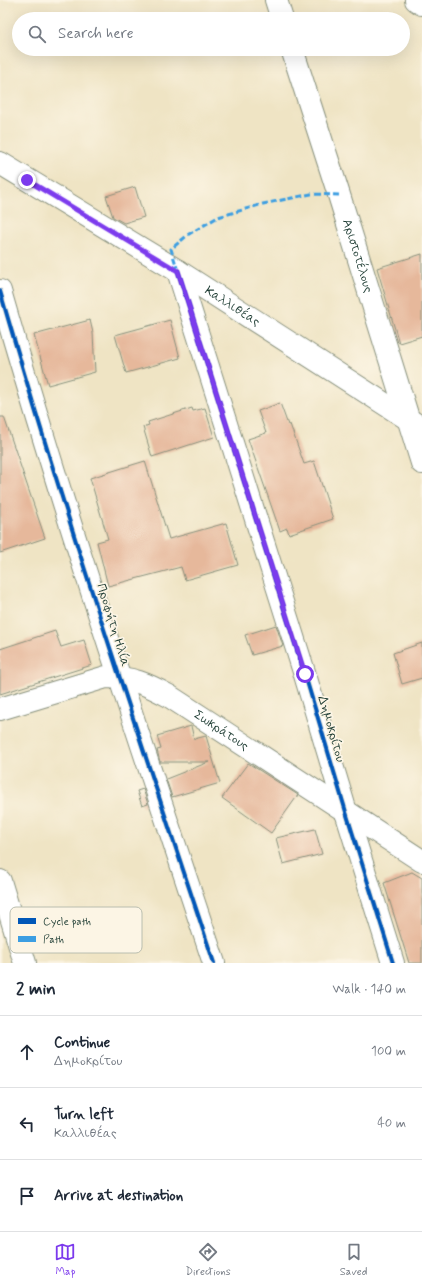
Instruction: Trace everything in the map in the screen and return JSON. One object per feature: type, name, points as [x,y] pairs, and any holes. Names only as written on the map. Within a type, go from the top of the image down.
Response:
[{"type":"street","points":[[276,0],[280,12]]},
{"type":"street","points":[[416,0],[422,4]]},
{"type":"street","name":"Αριστοτέλους","points":[[294,56],[415,423],[422,463]]},
{"type":"street","name":"Καλλιθέας","points":[[0,163],[178,271],[415,423]]},
{"type":"street","name":"Δημοκρίτου","points":[[178,271],[305,674],[393,963]]},
{"type":"street","name":"Προφήτη Ηλία","points":[[0,291],[21,364],[119,677],[214,963]]},
{"type":"street","name":"Σωκράτους","points":[[0,709],[106,677],[119,677],[136,681],[169,696],[422,861]]},
{"type":"street","points":[[0,881],[10,913]]},
{"type":"street","points":[[23,953],[26,963]]},
{"type":"building","points":[[135,187],[144,217],[124,223],[113,217],[106,196]]},
{"type":"building","points":[[422,254],[422,336],[399,343],[377,268]]},
{"type":"building","points":[[90,320],[93,333],[95,372],[48,385],[34,335]]},
{"type":"building","points":[[170,320],[180,358],[126,373],[115,335]]},
{"type":"building","points":[[280,403],[288,425],[290,424],[304,464],[314,461],[333,519],[289,534],[287,528],[280,531],[248,439],[266,433],[258,411]]},
{"type":"building","points":[[192,408],[193,411],[205,408],[214,437],[152,457],[143,427],[149,425],[148,422]]},
{"type":"building","points":[[0,417],[4,417],[45,538],[0,553]]},
{"type":"building","points":[[145,461],[169,539],[226,523],[238,565],[185,580],[181,567],[108,586],[97,542],[108,539],[90,478]]},
{"type":"building","points":[[276,625],[283,646],[252,655],[245,635]]},
{"type":"building","points":[[55,631],[61,647],[84,640],[92,665],[0,694],[0,649]]},
{"type":"building","points":[[422,643],[422,678],[402,684],[393,653]]},
{"type":"building","points":[[191,726],[194,739],[206,736],[220,783],[172,797],[166,779],[209,762],[160,762],[157,750],[161,749],[157,736]]},
{"type":"building","points":[[248,763],[298,795],[271,833],[222,798]]},
{"type":"building","points":[[143,789],[148,804],[142,806],[137,791]]},
{"type":"building","points":[[315,829],[322,854],[283,864],[276,838]]},
{"type":"building","points":[[412,872],[422,878],[422,963],[409,963],[384,883]]},
{"type":"marked path","points":[[178,271],[171,249],[189,234],[218,217],[263,204],[311,194],[339,195]]},
{"type":"cycle path","points":[[178,271],[305,675],[393,963]]},
{"type":"cycle path","points":[[0,291],[50,460],[214,963]]},
{"type":"route","points":[[27,180],[178,271],[305,674]]}]
